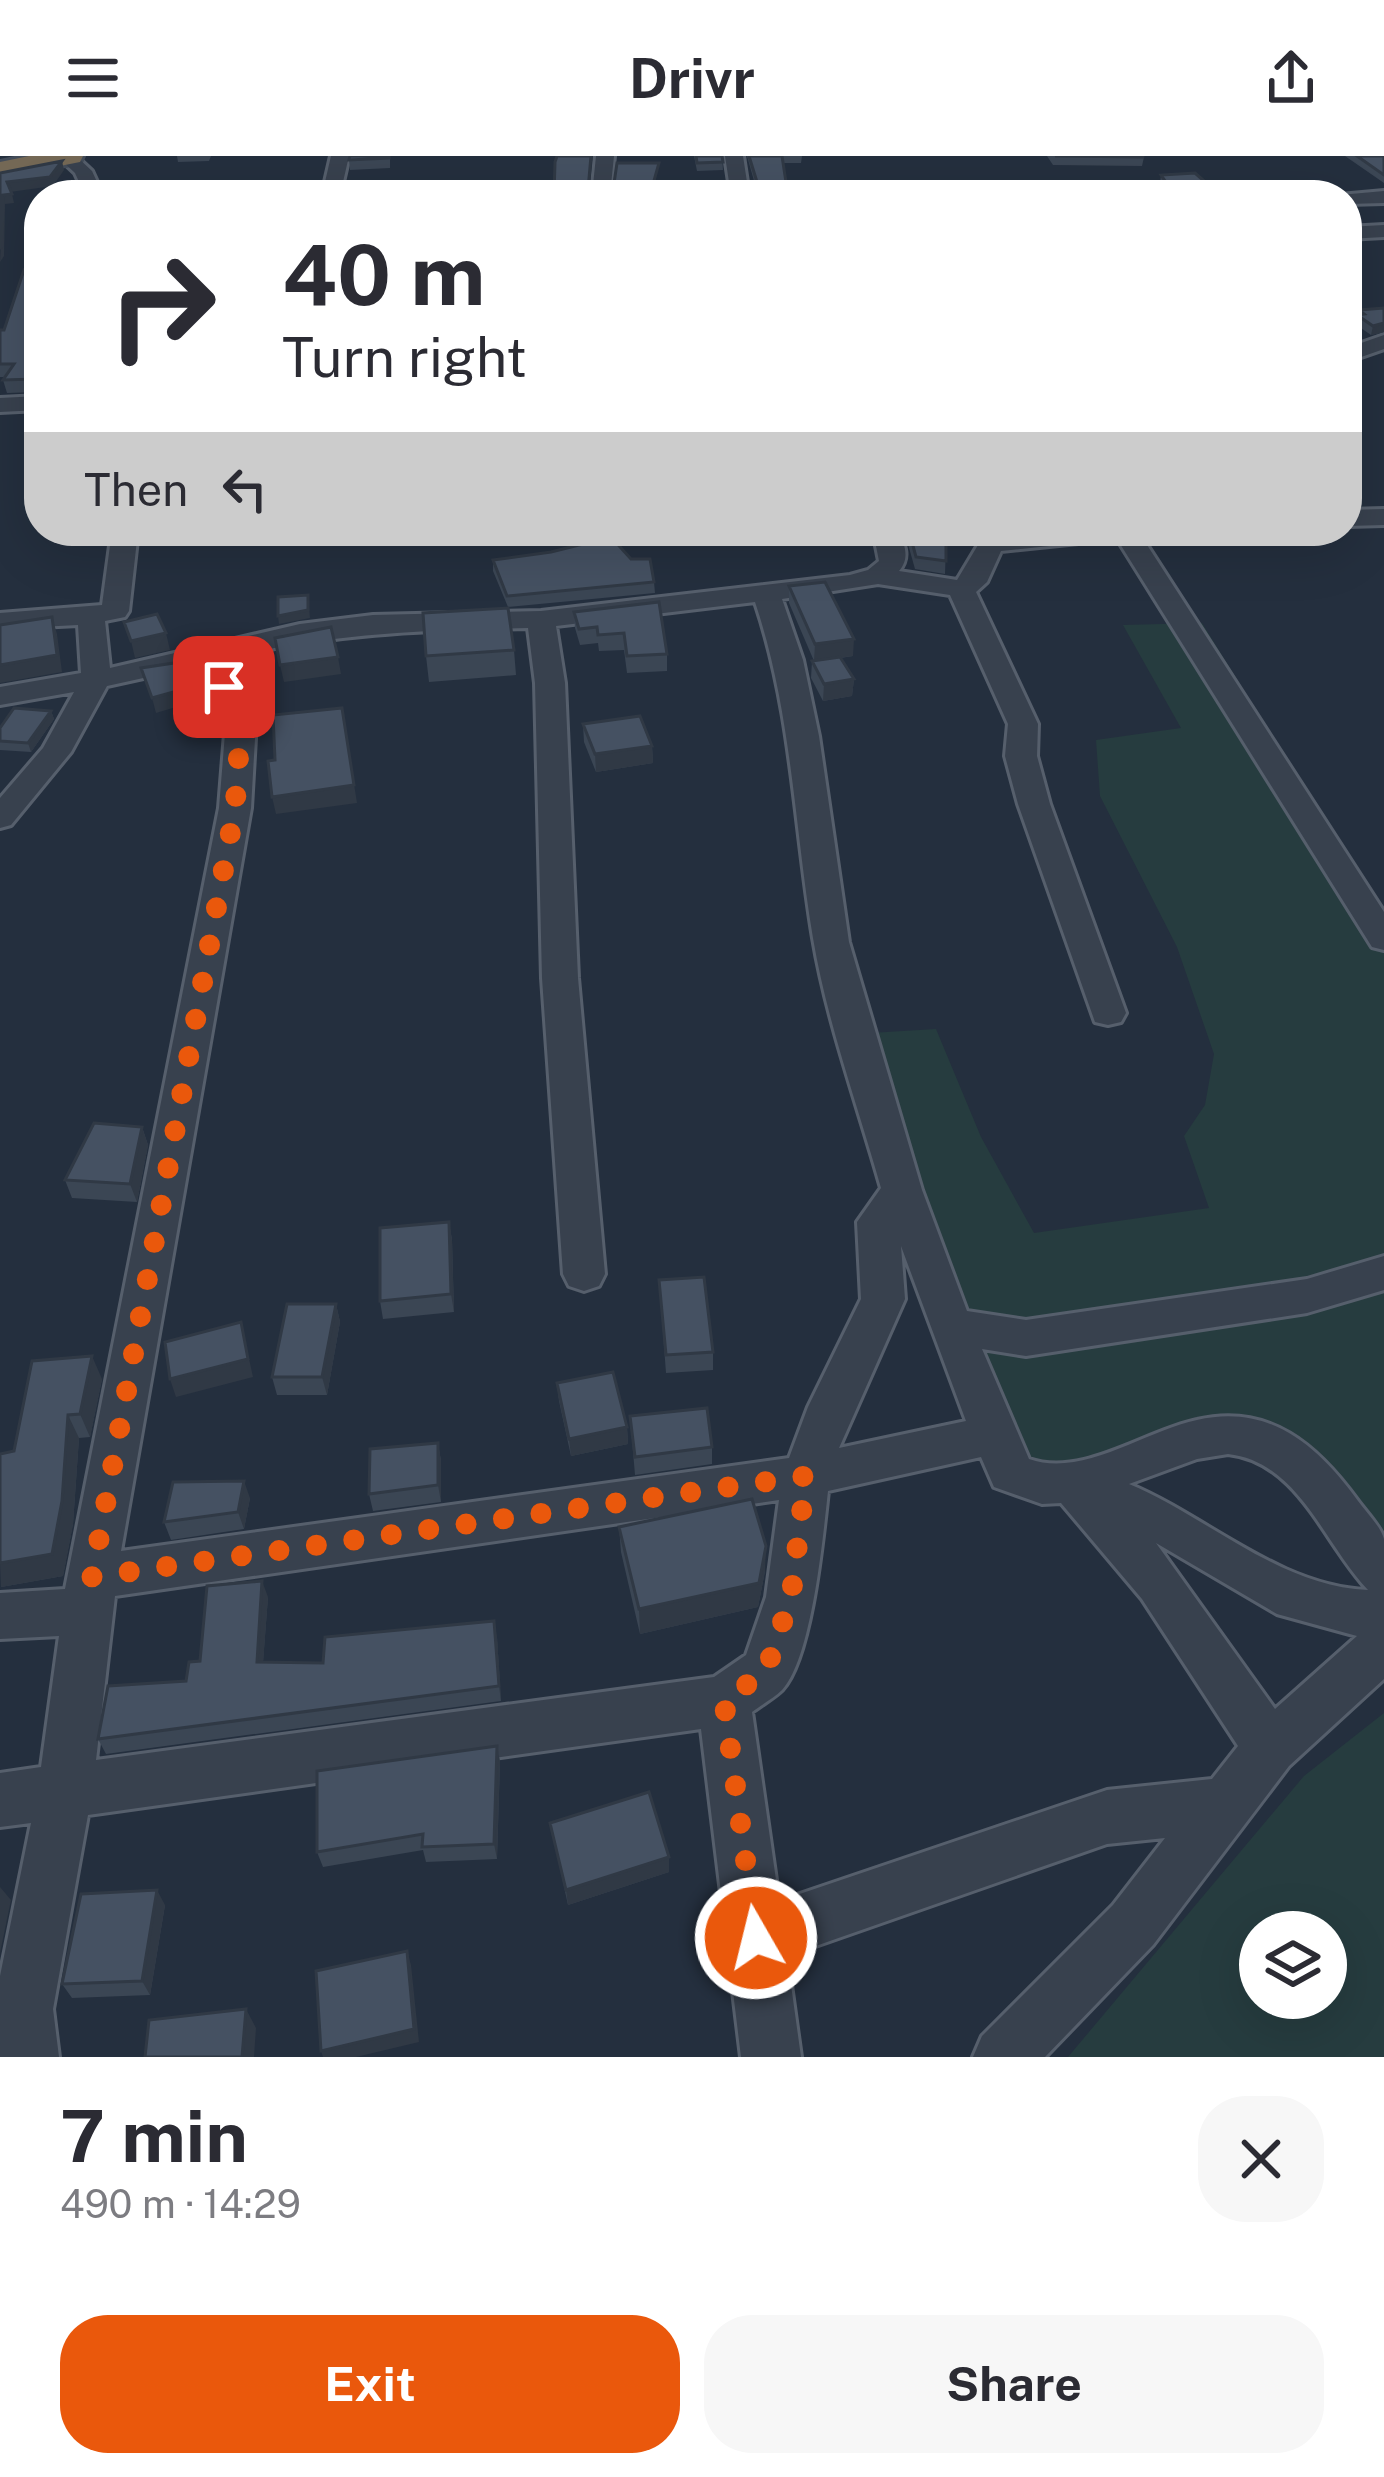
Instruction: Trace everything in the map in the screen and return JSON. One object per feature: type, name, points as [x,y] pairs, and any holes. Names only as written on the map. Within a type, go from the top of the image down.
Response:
[{"type":"highway","points":[[0,170],[68,156]]},
{"type":"street","points":[[68,156],[86,180]]},
{"type":"street","points":[[0,621],[92,616],[115,610],[122,546]]},
{"type":"street","points":[[878,576],[892,563],[892,546]]},
{"type":"street","points":[[0,696],[300,632],[373,623],[542,619],[766,594],[878,576],[961,589],[973,582],[990,546]]},
{"type":"street","points":[[1132,546],[1222,676],[1384,939]]},
{"type":"street","points":[[961,589],[1023,724],[1021,756],[1034,804],[1108,1013]]},
{"type":"street","points":[[766,594],[789,660],[804,736],[831,942],[902,1190],[950,1326],[1011,1473],[1045,1484],[1071,1481],[1201,1436],[1245,1438],[1283,1450],[1384,1574]]},
{"type":"street","points":[[0,818],[56,752],[95,679],[92,616]]},
{"type":"street","points":[[542,619],[550,683],[560,978],[584,1274]]},
{"type":"street","points":[[28,2057],[23,2009],[65,1789],[90,1594],[235,808],[241,721],[206,654]]},
{"type":"street","points":[[0,1800],[724,1701],[766,1671],[791,1597],[806,1476],[831,1407],[883,1299],[878,1222],[902,1190]]},
{"type":"street","points":[[950,1326],[1026,1337],[1307,1296],[1384,1273]]},
{"type":"street","points":[[0,1616],[90,1594],[806,1476],[994,1434]]},
{"type":"street","points":[[1071,1481],[1164,1522],[1261,1586],[1351,1616],[1384,1614]]},
{"type":"street","points":[[1071,1481],[1160,1583],[1270,1748]]},
{"type":"street","points":[[1004,2057],[1133,1925],[1270,1748],[1384,1645]]},
{"type":"street","points":[[724,1701],[771,2057]]},
{"type":"street","points":[[756,1938],[1107,1817],[1223,1805]]},
{"type":"green space","points":[[1202,623],[1384,916],[1384,1264],[1295,1286],[1014,1328],[960,1321],[870,1033],[936,1029],[981,1137],[1034,1233],[1209,1208],[1184,1136],[1205,1105],[1214,1054],[1177,947],[1100,796],[1096,740],[1181,728],[1123,625]]},
{"type":"green space","points":[[1384,1286],[1384,1546],[1294,1442],[1027,1474],[982,1352]]},
{"type":"green space","points":[[1384,1713],[1384,2057],[1068,2057],[1304,1776]]},
{"type":"building","points":[[350,156],[389,156],[389,158],[349,160]]},
{"type":"building","points":[[557,156],[591,156],[589,180],[554,180]]},
{"type":"building","points":[[696,156],[722,156],[723,162],[697,163]]},
{"type":"building","points":[[749,156],[782,156],[786,180],[756,180]]},
{"type":"building","points":[[1357,156],[1384,156],[1384,175]]},
{"type":"building","points":[[62,161],[50,177],[7,182],[12,194],[3,195],[0,248],[0,173]]},
{"type":"building","points":[[617,163],[659,163],[654,180],[614,180]]},
{"type":"building","points":[[1195,173],[1203,180],[1164,180],[1161,175]]},
{"type":"building","points":[[24,270],[24,379],[3,380],[14,364],[0,364],[0,330],[4,330]]},
{"type":"building","points":[[1384,308],[1384,323],[1373,326],[1362,318],[1362,310]]},
{"type":"building","points":[[575,546],[619,546],[631,559],[650,559],[654,582],[507,596],[493,560]]},
{"type":"building","points":[[913,546],[946,546],[946,561],[916,557]]},
{"type":"building","points":[[825,582],[854,639],[815,644],[789,586]]},
{"type":"building","points":[[308,595],[308,610],[278,616],[278,597]]},
{"type":"building","points":[[659,602],[667,654],[627,656],[624,633],[598,635],[597,627],[579,629],[574,612]]},
{"type":"building","points":[[508,608],[514,650],[426,656],[423,613]]},
{"type":"building","points":[[157,614],[166,633],[131,641],[124,622]]},
{"type":"building","points":[[52,617],[57,655],[0,665],[0,625]]},
{"type":"building","points":[[331,627],[338,657],[280,665],[275,638]]},
{"type":"building","points":[[840,657],[854,679],[824,684],[812,661]]},
{"type":"building","points":[[194,660],[206,683],[152,698],[141,668]]},
{"type":"building","points":[[14,708],[51,711],[28,743],[0,741],[0,728]]},
{"type":"building","points":[[342,708],[354,785],[272,797],[268,761],[275,760],[273,715]]},
{"type":"building","points":[[640,716],[652,746],[595,754],[583,724]]},
{"type":"building","points":[[94,1123],[142,1127],[130,1184],[65,1180]]},
{"type":"building","points":[[449,1222],[451,1294],[380,1301],[380,1228]]},
{"type":"building","points":[[704,1277],[713,1352],[666,1355],[659,1280]]},
{"type":"building","points":[[287,1304],[336,1304],[322,1377],[272,1377]]},
{"type":"building","points":[[241,1322],[248,1359],[170,1379],[165,1342]]},
{"type":"building","points":[[92,1356],[80,1414],[68,1415],[62,1501],[52,1554],[0,1563],[0,1454],[14,1451],[32,1361]]},
{"type":"building","points":[[613,1372],[627,1427],[569,1439],[557,1383]]},
{"type":"building","points":[[707,1408],[712,1447],[635,1457],[630,1416]]},
{"type":"building","points":[[438,1443],[438,1485],[369,1494],[370,1449]]},
{"type":"building","points":[[244,1481],[238,1512],[164,1522],[173,1482]]},
{"type":"building","points":[[752,1499],[766,1546],[759,1583],[639,1609],[619,1527]]},
{"type":"building","points":[[262,1581],[257,1662],[323,1663],[325,1637],[494,1621],[499,1686],[98,1739],[108,1686],[186,1681],[189,1662],[200,1661],[207,1586]]},
{"type":"building","points":[[497,1746],[494,1844],[422,1847],[423,1834],[317,1852],[317,1771]]},
{"type":"building","points":[[649,1792],[669,1857],[566,1890],[550,1823]]},
{"type":"building","points":[[157,1890],[142,1981],[62,1984],[81,1894]]},
{"type":"building","points":[[407,1951],[414,2029],[321,2051],[316,1971]]},
{"type":"building","points":[[246,2009],[242,2057],[145,2057],[149,2020]]},
{"type":"route","points":[[224,687],[241,721],[235,808],[92,1577],[806,1476],[791,1597],[766,1671],[724,1701],[756,1938]]}]
